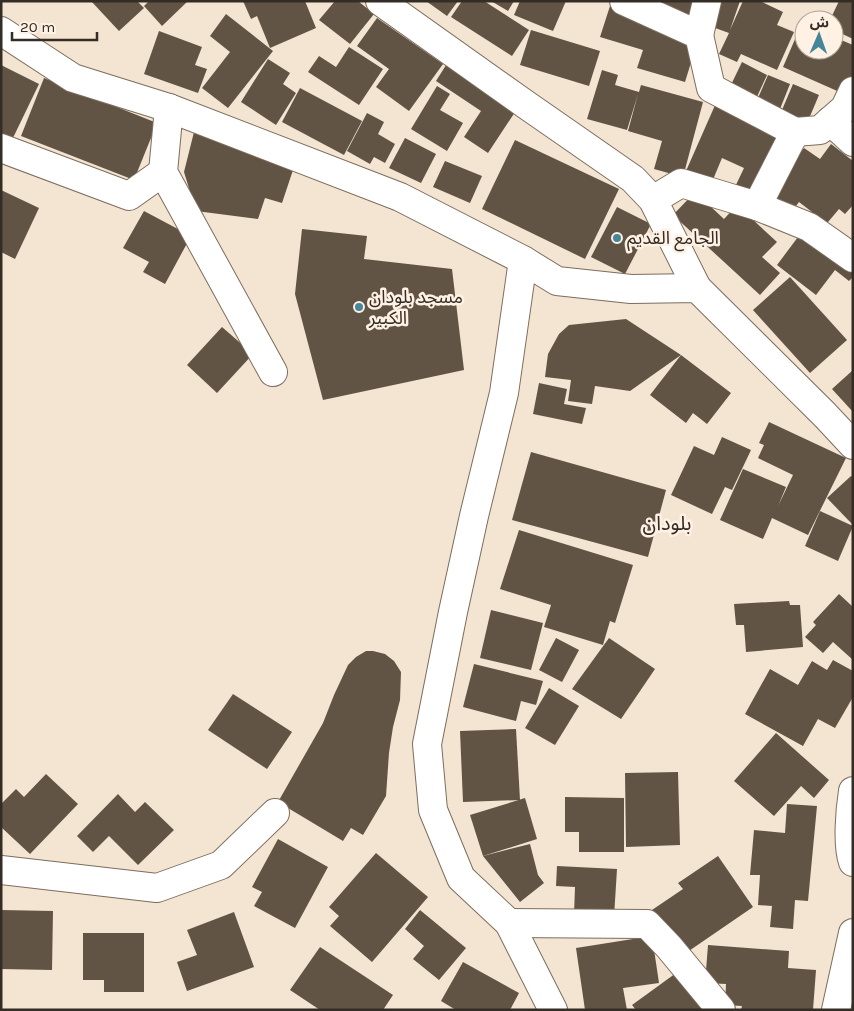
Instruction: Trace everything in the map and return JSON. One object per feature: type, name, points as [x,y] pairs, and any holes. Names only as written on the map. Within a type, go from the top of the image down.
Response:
[{"type":"street","points":[[380,1],[634,179],[653,200],[697,288],[853,445]]},
{"type":"street","points":[[624,1],[699,35]]},
{"type":"street","points":[[707,1],[699,35],[711,88],[795,132],[820,130],[845,108],[853,91]]},
{"type":"street","points":[[1,31],[73,78],[169,108],[400,197],[523,260],[557,281],[631,289],[697,288]]},
{"type":"street","points":[[169,108],[163,172],[273,372]]},
{"type":"street","points":[[830,121],[853,142]]},
{"type":"street","points":[[757,206],[795,132]]},
{"type":"street","points":[[1,148],[129,196],[163,172]]},
{"type":"street","points":[[653,200],[681,183],[757,206],[809,227],[853,258]]},
{"type":"street","points":[[523,260],[504,393],[474,516],[427,744],[433,810],[461,878],[509,923],[553,1010]]},
{"type":"street","points":[[853,791],[850,807],[850,854],[853,862]]},
{"type":"street","points":[[1,870],[157,888],[221,865],[275,813]]},
{"type":"street","points":[[509,923],[647,924],[669,946],[721,1010]]},
{"type":"street","points":[[836,1010],[853,933]]},
{"type":"building","points":[[91,1],[137,1],[144,8],[119,31]]},
{"type":"building","points":[[149,1],[188,1],[162,26],[144,6]]},
{"type":"building","points":[[243,1],[305,1],[316,28],[270,48],[257,16],[251,19]]},
{"type":"building","points":[[335,1],[358,1],[374,14],[350,44],[319,20]]},
{"type":"building","points":[[426,1],[458,1],[447,16]]},
{"type":"building","points":[[462,1],[484,1],[529,30],[512,56],[451,17]]},
{"type":"building","points":[[491,1],[514,1],[508,11]]},
{"type":"building","points":[[520,1],[566,1],[553,31],[514,15]]},
{"type":"building","points":[[653,1],[702,1],[692,26]]},
{"type":"building","points":[[713,1],[740,1],[730,30],[743,1],[760,1],[783,12],[777,25],[794,32],[777,70],[741,54],[737,62],[719,54],[729,33],[704,24]]},
{"type":"building","points":[[839,1],[853,1],[853,39],[844,35],[844,10],[835,10]]},
{"type":"building","points":[[610,6],[655,19],[652,30],[697,43],[685,82],[637,68],[643,50],[600,37]]},
{"type":"building","points":[[226,14],[273,51],[228,108],[202,88],[230,52],[210,36]]},
{"type":"building","points":[[377,18],[443,64],[409,111],[376,87],[389,69],[357,46]]},
{"type":"building","points":[[531,30],[600,51],[589,86],[520,65]]},
{"type":"building","points":[[159,31],[202,47],[195,65],[207,69],[198,93],[144,74]]},
{"type":"building","points":[[844,41],[853,45],[853,74],[844,94],[783,67],[794,42],[794,60],[844,60]]},
{"type":"building","points":[[349,47],[383,69],[359,105],[308,72],[319,56],[336,67]]},
{"type":"building","points":[[268,59],[290,73],[283,84],[296,93],[276,125],[241,102]]},
{"type":"building","points":[[448,62],[517,109],[488,153],[464,137],[481,111],[436,81]]},
{"type":"building","points":[[742,62],[767,75],[755,101],[729,89]]},
{"type":"building","points":[[1,65],[39,84],[11,142],[1,137]]},
{"type":"building","points":[[602,70],[618,75],[615,85],[639,92],[641,85],[703,102],[683,177],[654,169],[662,141],[628,131],[638,94],[627,130],[587,119]]},
{"type":"building","points":[[768,75],[790,84],[778,114],[755,105]]},
{"type":"building","points":[[44,78],[157,123],[134,180],[21,136]]},
{"type":"building","points":[[793,84],[819,95],[805,128],[779,117]]},
{"type":"building","points":[[437,86],[450,94],[440,110],[463,123],[447,151],[411,129]]},
{"type":"building","points":[[300,88],[362,121],[344,155],[282,122]]},
{"type":"building","points":[[716,103],[784,132],[756,196],[735,187],[744,168],[722,158],[712,182],[686,171]]},
{"type":"building","points":[[367,113],[384,122],[378,134],[395,144],[385,163],[374,157],[370,164],[347,151]]},
{"type":"building","points":[[194,132],[293,170],[282,203],[265,198],[258,219],[196,211],[184,172]]},
{"type":"building","points":[[405,138],[436,154],[421,183],[389,168]]},
{"type":"building","points":[[515,140],[619,189],[585,259],[482,209]]},
{"type":"building","points":[[831,144],[853,161],[853,205],[845,214],[839,209],[823,228],[808,217],[812,212],[799,202],[790,214],[772,200],[776,183],[804,148],[820,159]]},
{"type":"building","points":[[445,161],[482,176],[470,203],[433,187]]},
{"type":"building","points":[[1,190],[39,208],[15,259],[1,252]]},
{"type":"building","points":[[695,192],[724,219],[737,205],[777,242],[762,257],[780,273],[760,295],[673,215]]},
{"type":"building","points":[[617,207],[651,224],[625,274],[591,257]]},
{"type":"building","points":[[144,211],[191,236],[165,284],[143,272],[149,262],[123,248]]},
{"type":"building","points":[[302,229],[367,236],[364,259],[452,269],[464,370],[323,400],[295,294]]},
{"type":"building","points":[[804,229],[853,265],[853,277],[849,281],[835,270],[816,295],[777,265]]},
{"type":"building","points":[[790,277],[847,340],[810,373],[753,310]]},
{"type":"building","points":[[626,319],[681,355],[630,391],[595,386],[592,404],[568,401],[571,380],[545,377],[548,354],[559,334],[569,325]]},
{"type":"building","points":[[222,327],[253,354],[217,393],[187,365]]},
{"type":"building","points":[[681,355],[731,393],[707,424],[693,413],[686,423],[650,395]]},
{"type":"building","points":[[853,370],[853,412],[832,389]]},
{"type":"building","points":[[539,383],[567,389],[564,404],[586,408],[582,424],[533,414]]},
{"type":"building","points":[[769,422],[846,458],[808,535],[772,518],[763,539],[720,520],[743,469],[786,487],[778,506],[793,475],[758,458],[764,445],[759,443]]},
{"type":"building","points":[[722,437],[751,450],[732,490],[725,487],[712,514],[671,495],[694,446],[714,455]]},
{"type":"building","points":[[531,452],[666,490],[648,557],[512,520]]},
{"type":"building","points":[[851,476],[853,477],[853,525],[827,498]]},
{"type":"building","points":[[820,511],[853,526],[838,561],[805,546]]},
{"type":"building","points":[[519,530],[633,565],[615,623],[610,621],[603,645],[544,627],[551,605],[500,589]]},
{"type":"building","points":[[839,594],[853,607],[853,660],[833,642],[823,653],[805,637],[816,625],[813,622]]},
{"type":"building","points":[[789,601],[790,605],[800,605],[803,647],[746,652],[744,625],[736,625],[734,604]]},
{"type":"building","points":[[491,610],[543,623],[531,670],[480,658]]},
{"type":"building","points":[[556,638],[579,650],[562,682],[539,670]]},
{"type":"building","points":[[609,638],[655,669],[621,719],[572,689]]},
{"type":"building","points":[[366,651],[385,654],[394,661],[401,672],[400,700],[389,753],[386,796],[363,835],[351,828],[343,841],[278,802],[323,723],[348,665]]},
{"type":"building","points":[[833,660],[853,671],[853,697],[835,728],[818,719],[803,746],[745,714],[770,669],[798,685],[812,661],[827,670]]},
{"type":"building","points":[[474,664],[543,681],[536,705],[521,701],[516,721],[463,707]]},
{"type":"building","points":[[549,688],[579,706],[555,745],[525,728]]},
{"type":"building","points":[[233,694],[292,732],[267,769],[208,730]]},
{"type":"building","points":[[516,729],[520,800],[463,802],[460,731]]},
{"type":"building","points":[[776,733],[829,780],[814,798],[801,786],[774,816],[734,781]]},
{"type":"building","points":[[678,772],[680,845],[626,847],[625,773]]},
{"type":"building","points":[[46,774],[78,804],[30,854],[1,827],[1,804],[16,789],[24,797]]},
{"type":"building","points":[[118,794],[135,812],[145,802],[174,830],[138,865],[109,836],[93,852],[77,836]]},
{"type":"building","points":[[565,797],[624,798],[624,852],[579,852],[579,832],[565,832]]},
{"type":"building","points":[[525,798],[537,839],[483,856],[470,815]]},
{"type":"building","points":[[787,804],[817,806],[808,901],[795,900],[793,929],[770,927],[772,906],[758,905],[760,875],[750,875],[754,830],[785,833]]},
{"type":"building","points":[[278,839],[328,867],[295,928],[254,906],[262,892],[252,887]]},
{"type":"building","points":[[530,844],[538,875],[544,883],[520,902],[483,856]]},
{"type":"building","points":[[376,853],[428,897],[372,962],[330,926],[339,916],[329,907]]},
{"type":"building","points":[[718,856],[753,907],[683,955],[649,912],[683,889],[678,883]]},
{"type":"building","points":[[557,866],[617,869],[614,917],[574,915],[575,887],[556,886]]},
{"type":"building","points":[[1,910],[53,911],[52,970],[1,969]]},
{"type":"building","points":[[420,910],[466,948],[439,980],[413,959],[424,946],[405,929]]},
{"type":"building","points":[[234,912],[254,967],[187,991],[177,962],[197,955],[187,930]]},
{"type":"building","points":[[83,933],[144,933],[144,992],[104,992],[104,980],[83,980]]},
{"type":"building","points":[[652,936],[659,983],[623,988],[627,1010],[585,1010],[576,948]]},
{"type":"building","points":[[708,945],[789,951],[788,968],[816,970],[813,1010],[741,1010],[742,1006],[725,1005],[726,984],[705,983]]},
{"type":"building","points":[[320,947],[393,995],[383,1010],[320,1010],[290,990]]},
{"type":"building","points":[[463,962],[519,993],[510,1010],[456,1010],[441,1001]]},
{"type":"building","points":[[683,968],[713,1010],[636,1010],[632,1005]]},
{"type":"place","name":"الجامع القديم","points":[[617,238]]},
{"type":"place","name":"مسجد بلودان الكبير","points":[[359,307]]},
{"type":"district","name":"بلودان","points":[[667,523]]}]
